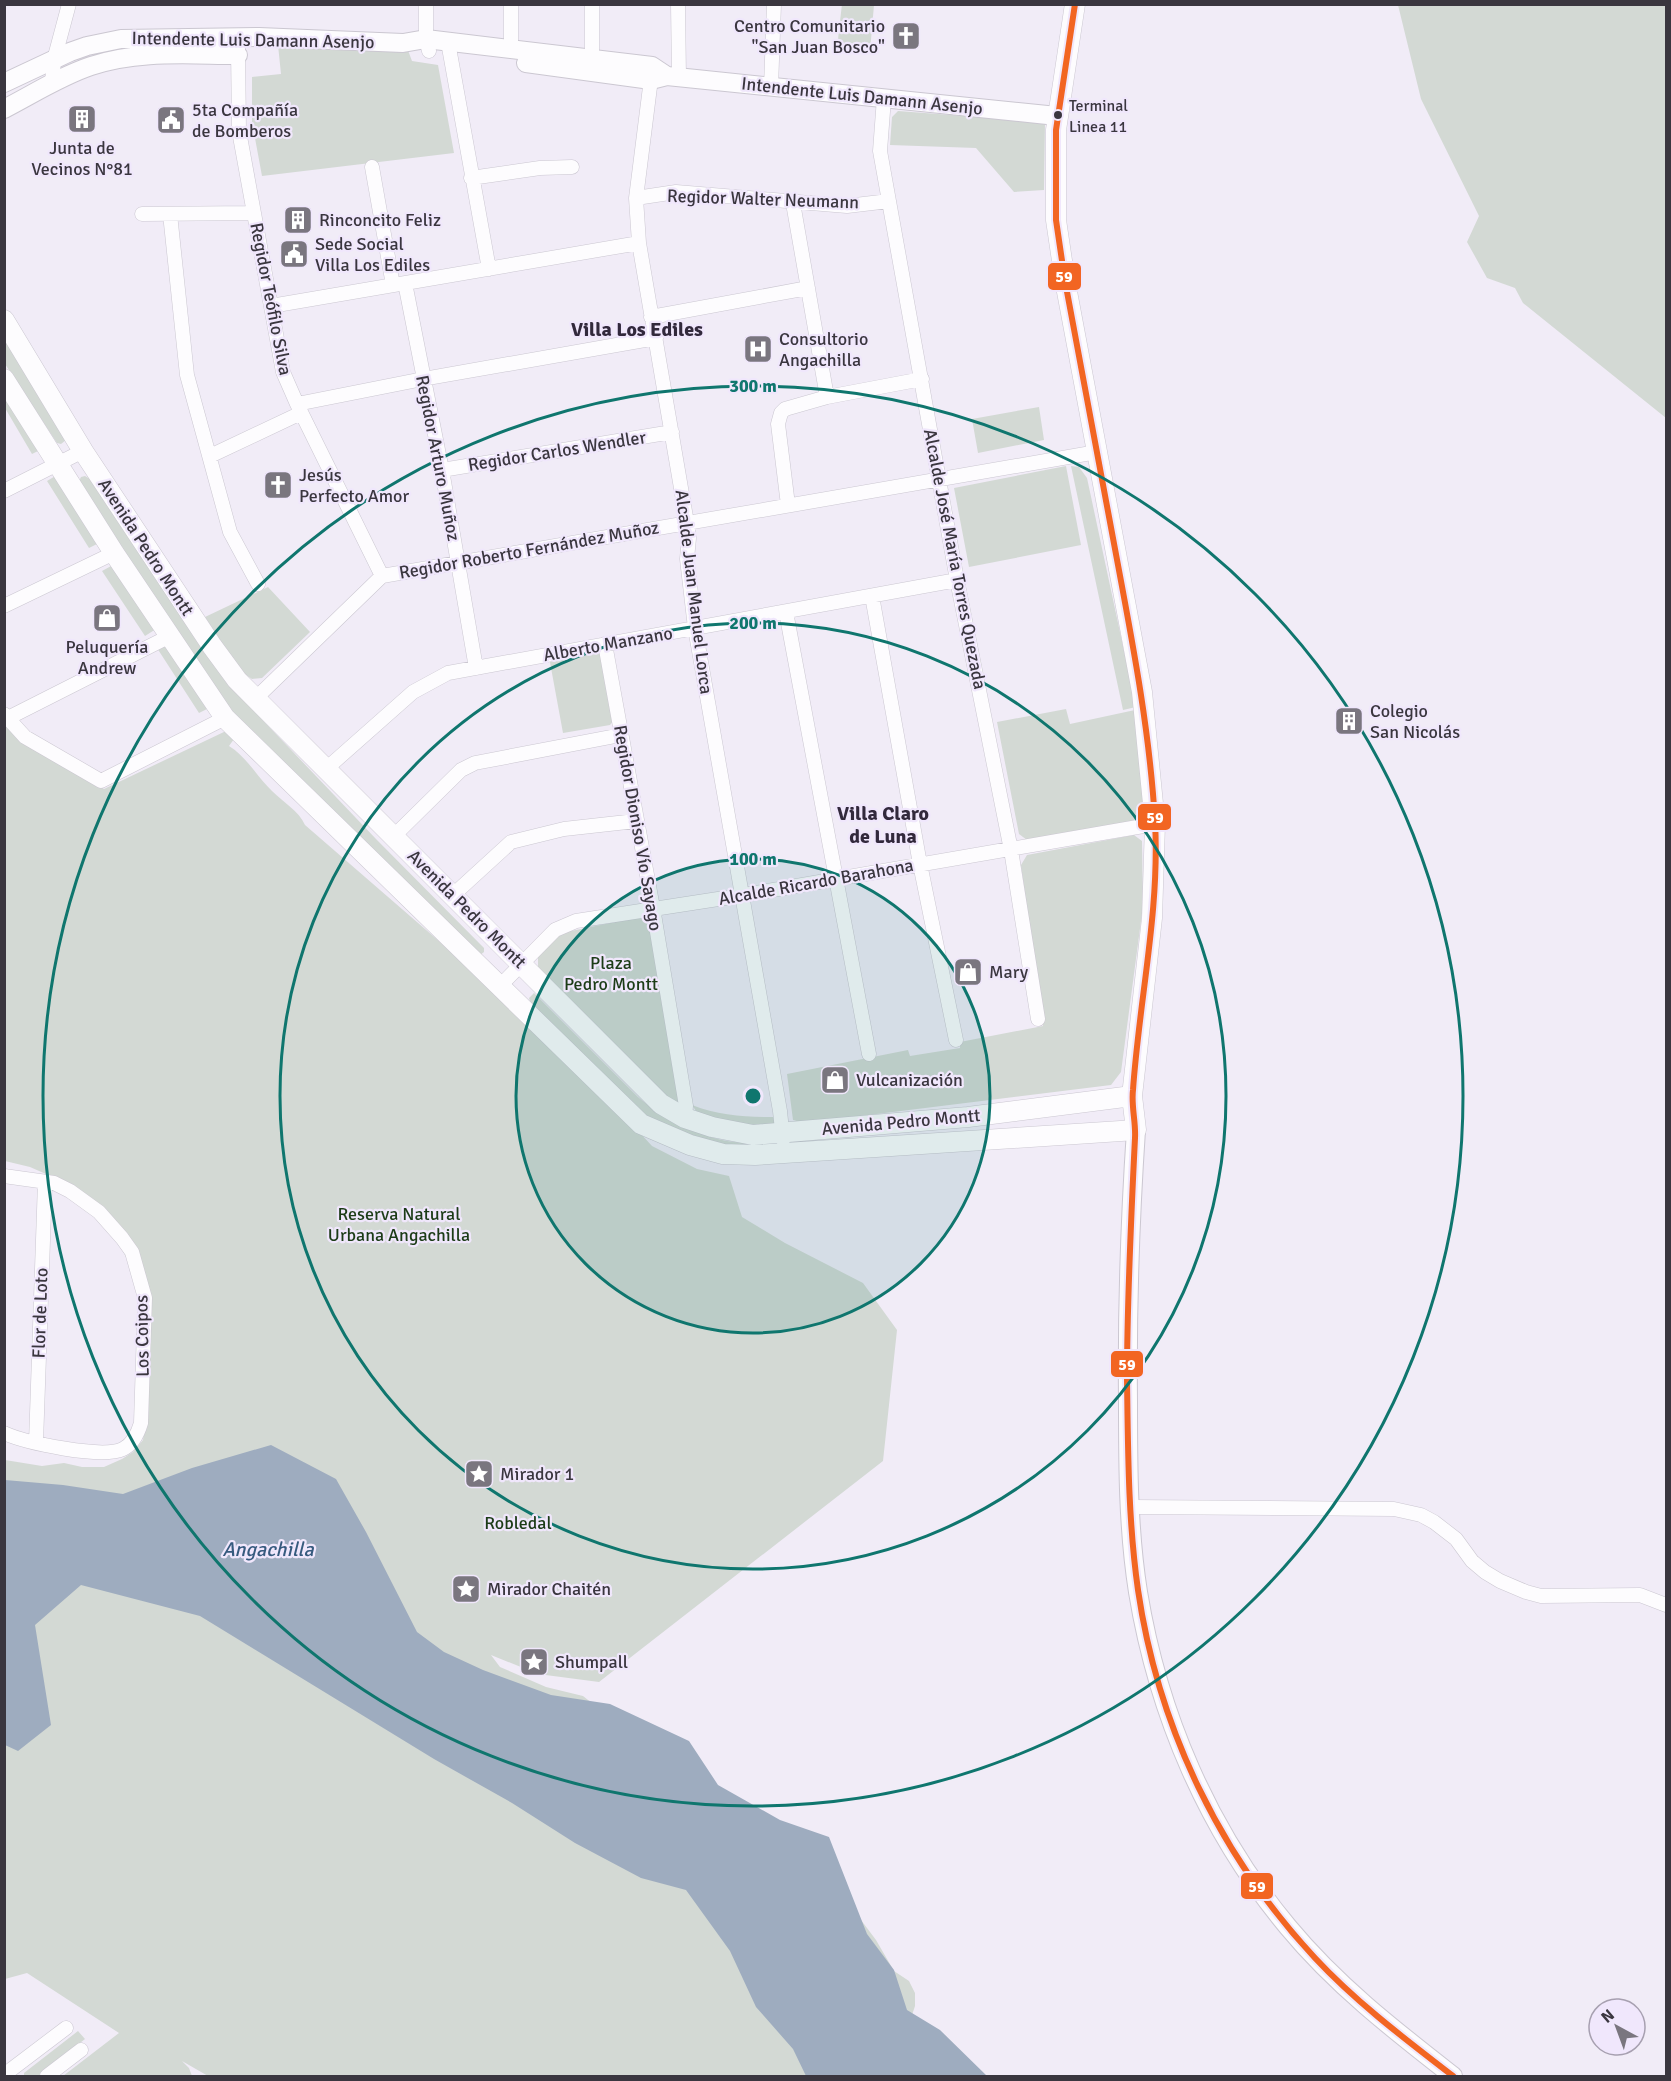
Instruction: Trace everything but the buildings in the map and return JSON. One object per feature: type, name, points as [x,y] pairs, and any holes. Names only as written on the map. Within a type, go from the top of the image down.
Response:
[{"type":"main road","points":[[1075,4],[1057,116],[1056,220],[1142,692],[1155,824],[1152,918],[1132,1096],[1136,1130]]},
{"type":"main road","name":"Avenida Pedro Montt","points":[[4,320],[83,451],[237,680],[661,1104],[685,1118],[735,1133],[753,1135],[968,1117],[1132,1096]]},
{"type":"main road","name":"Avenida Pedro Montt","points":[[4,379],[114,553],[225,718],[641,1124],[690,1145],[723,1154],[755,1155],[1136,1130]]},
{"type":"street","points":[[52,83],[54,60],[69,4]]},
{"type":"street","points":[[426,4],[427,45]]},
{"type":"street","points":[[511,4],[511,49]]},
{"type":"street","points":[[591,4],[592,59]]},
{"type":"street","name":"Alcalde Juan Manuel Lorca","points":[[678,4],[636,198],[639,243],[687,523],[689,538],[687,559],[695,628],[744,895],[785,1153]]},
{"type":"street","points":[[771,87],[774,4]]},
{"type":"street","name":"Intendente Luis Damann Asenjo","points":[[4,83],[87,46],[121,39],[237,37],[427,45],[662,75],[1057,116]]},
{"type":"street","name":"Regidor Teófilo Silva","points":[[237,37],[239,131],[283,372],[382,576]]},
{"type":"street","points":[[450,48],[471,178],[489,269]]},
{"type":"street","name":"Intendente Luis Damann Asenjo","points":[[450,48],[511,49],[592,59],[662,75]]},
{"type":"street","name":"Intendente Luis Damann Asenjo","points":[[4,109],[52,83],[92,66],[129,57],[238,55]]},
{"type":"street","name":"Alcalde José María Torres Quezada","points":[[884,98],[880,151],[957,580],[1011,850],[1038,1019]]},
{"type":"street","name":"Regidor Arturo Muñoz","points":[[372,167],[423,379],[442,470],[476,668]]},
{"type":"street","points":[[471,178],[540,168],[572,168]]},
{"type":"street","name":"Regidor Walter Neumann","points":[[636,198],[676,192],[847,206],[889,201]]},
{"type":"street","points":[[793,203],[827,397]]},
{"type":"street","points":[[142,214],[254,213]]},
{"type":"street","points":[[170,214],[187,375],[230,532],[258,584]]},
{"type":"street","points":[[272,306],[639,243]]},
{"type":"street","points":[[651,317],[808,288]]},
{"type":"street","points":[[210,456],[299,409],[423,379],[656,338]]},
{"type":"street","points":[[788,506],[779,419],[781,413],[790,406],[827,397],[922,379]]},
{"type":"street","name":"Regidor Carlos Wendler","points":[[442,470],[672,432]]},
{"type":"street","points":[[4,491],[83,451]]},
{"type":"street","name":"Regidor Roberto Fernández Muñoz","points":[[256,698],[382,576],[1097,452]]},
{"type":"street","points":[[4,606],[114,553]]},
{"type":"street","name":"Alberto Manzano","points":[[326,769],[413,692],[448,673],[957,580]]},
{"type":"street","points":[[872,596],[920,864],[956,1040]]},
{"type":"street","points":[[786,612],[868,1054]]},
{"type":"street","points":[[170,636],[6,716],[25,737],[101,781],[225,718]]},
{"type":"street","name":"Regidor Dioniso Vío Sayago","points":[[605,645],[653,908],[686,1106],[685,1118]]},
{"type":"street","points":[[394,836],[461,770],[476,763],[621,735]]},
{"type":"street","points":[[453,895],[511,842],[564,829],[636,821]]},
{"type":"street","name":"Alcalde Ricardo Barahona","points":[[500,986],[555,930],[576,921],[744,895],[1155,824]]},
{"type":"street","points":[[1136,1130],[1128,1313],[1128,1432],[1138,1590],[1155,1671],[1182,1750],[1218,1825],[1262,1894],[1315,1958],[1374,2015],[1453,2076]]},
{"type":"street","name":"Los Coipos","points":[[4,1176],[54,1183],[70,1191],[99,1212],[132,1252],[145,1298],[141,1423],[138,1434],[124,1449],[112,1452],[75,1450],[36,1443],[4,1433]]},
{"type":"street","name":"Flor de Loto","points":[[36,1443],[45,1182]]},
{"type":"street","points":[[1131,1507],[1408,1511],[1422,1515],[1446,1529],[1465,1549],[1472,1561],[1513,1588],[1541,1596],[1640,1595],[1666,1605]]},
{"type":"street","points":[[7,2072],[66,2028]]},
{"type":"street","points":[[47,2076],[81,2050]]},
{"type":"green space","points":[[842,4],[874,5],[870,51],[837,48]]},
{"type":"green space","points":[[1398,5],[1666,5],[1666,418],[1523,303],[1515,288],[1487,278],[1467,242],[1479,216],[1421,99]]},
{"type":"green space","points":[[278,45],[406,45],[412,61],[438,65],[454,153],[262,176],[252,122],[252,77],[281,74]]},
{"type":"green space","points":[[898,111],[1045,122],[1044,190],[1014,192],[976,148],[890,145],[892,117]]},
{"type":"green space","points":[[4,339],[65,434],[66,440],[61,444],[57,443],[5,364]]},
{"type":"green space","points":[[4,393],[38,451],[32,454],[5,408]]},
{"type":"green space","points":[[1039,407],[1044,440],[978,453],[972,419]]},
{"type":"green space","points":[[1066,466],[1081,545],[969,567],[954,488]]},
{"type":"green space","points":[[1071,466],[1079,467],[1087,478],[1136,707],[1123,710]]},
{"type":"green space","points":[[57,475],[101,542],[89,548],[47,481]]},
{"type":"green space","points":[[85,476],[90,479],[234,690],[484,948],[484,952],[480,955],[228,710],[78,483],[81,477]]},
{"type":"green space","points":[[113,565],[156,629],[145,636],[102,571]]},
{"type":"green space","points":[[268,587],[310,632],[262,678],[252,679],[240,671],[205,617]]},
{"type":"green space","points":[[165,645],[209,708],[199,713],[157,648]]},
{"type":"green space","points":[[598,649],[602,655],[613,721],[610,725],[563,733],[549,657]]},
{"type":"green space","points":[[1066,709],[1070,724],[1135,710],[1148,811],[1137,821],[1027,840],[1019,834],[997,722]]},
{"type":"green space","points":[[4,723],[24,744],[104,789],[226,731],[234,739],[229,746],[272,791],[295,811],[305,825],[500,994],[592,1081],[652,1146],[697,1169],[729,1176],[742,1217],[785,1243],[863,1283],[897,1330],[883,1461],[599,1682],[538,1674],[491,1655],[500,1667],[546,1687],[583,1696],[855,1912],[876,1940],[894,1971],[909,1981],[915,1993],[912,2015],[978,2076],[208,2076],[182,2061],[189,2068],[192,2076],[63,2076],[119,2033],[27,1973],[5,1979],[5,1460],[42,1466],[64,1463],[82,1467],[104,1467],[122,1459],[133,1452],[143,1440],[149,1396],[139,1282],[113,1232],[55,1178],[30,1167],[5,1161]]},
{"type":"green space","points":[[1134,835],[1142,841],[1143,906],[1121,1072],[1111,1085],[804,1123],[793,1120],[787,1074],[908,1050],[910,1056],[960,1048],[960,1042],[1043,1026],[1021,865],[1027,855]]},
{"type":"green space","name":"Plaza Pedro Montt","points":[[650,915],[682,1099],[674,1104],[538,969],[538,957],[557,936],[566,932]]},
{"type":"green space","points":[[534,993],[638,1097],[658,1112],[680,1125],[715,1138],[734,1142],[755,1142],[755,1148],[726,1146],[690,1136],[646,1116],[531,1004],[529,998]]},
{"type":"green space","points":[[692,1105],[712,1112],[733,1115],[776,1117],[776,1125],[764,1131],[700,1117]]},
{"type":"green space","points":[[78,2031],[85,2039],[38,2076],[24,2076],[24,2073]]},
{"type":"water","name":"Angachilla","points":[[271,1445],[336,1479],[417,1632],[444,1652],[483,1670],[551,1695],[610,1704],[689,1741],[718,1785],[780,1820],[829,1837],[867,1934],[894,1970],[907,2010],[940,2030],[987,2076],[806,2076],[793,2049],[756,2007],[730,1951],[686,1890],[641,1878],[575,1843],[200,1616],[81,1585],[35,1625],[51,1725],[18,1751],[5,1745],[5,1480],[63,1485],[123,1494],[192,1468]]},
{"type":"transit line","name":"59","points":[[1075,4],[1056,130],[1056,220],[1065,281],[1135,661],[1153,789],[1155,822],[1155,889],[1133,1096],[1135,1132],[1128,1288],[1127,1378],[1130,1511],[1138,1590],[1147,1641],[1178,1740],[1198,1787],[1250,1877],[1281,1919],[1347,1990],[1381,2020],[1453,2076]]},
{"type":"place","name":"Centro Comunitario \"San Juan Bosco\"","points":[[906,36]]},
{"type":"place","name":"Terminal Linea 11","points":[[1058,115]]},
{"type":"place","name":"Junta de Vecinos N°81","points":[[82,119]]},
{"type":"place","name":"5ta Compañía de Bomberos","points":[[171,120]]},
{"type":"place","name":"Rinconcito Feliz","points":[[298,220]]},
{"type":"place","name":"Sede Social Villa Los Ediles","points":[[294,254]]},
{"type":"place","name":"Consultorio Angachilla","points":[[758,349]]},
{"type":"place","name":"Jesús Perfecto Amor","points":[[278,485]]},
{"type":"place","name":"Peluquería Andrew","points":[[107,618]]},
{"type":"place","name":"Colegio San Nicolás","points":[[1349,721]]},
{"type":"place","name":"Mary","points":[[968,972]]},
{"type":"place","name":"Vulcanización","points":[[835,1080]]},
{"type":"place","name":"Mirador 1","points":[[479,1474]]},
{"type":"place","name":"Mirador Chaitén","points":[[466,1589]]},
{"type":"place","name":"Shumpall","points":[[534,1662]]},
{"type":"district","name":"Villa Los Ediles","points":[[637,329]]},
{"type":"district","name":"Villa Claro de Luna","points":[[883,824]]},
{"type":"park label","name":"Reserva Natural Urbana Angachilla","points":[[399,1224]]},
{"type":"park label","name":"Robledal","points":[[518,1523]]}]
